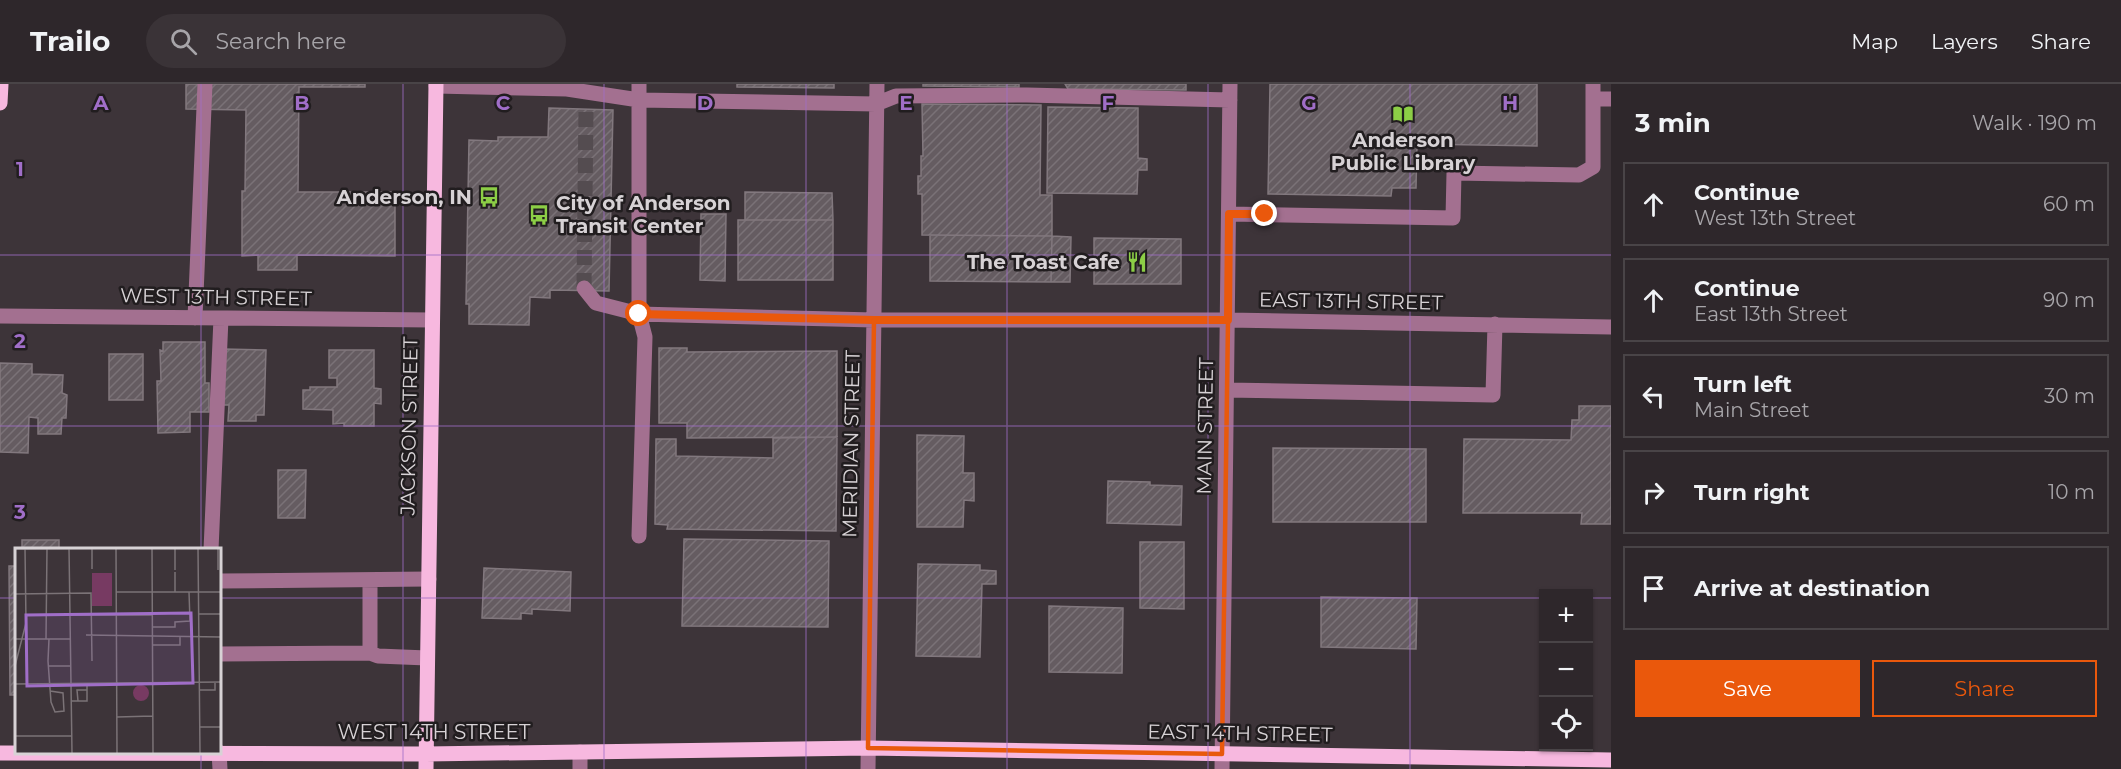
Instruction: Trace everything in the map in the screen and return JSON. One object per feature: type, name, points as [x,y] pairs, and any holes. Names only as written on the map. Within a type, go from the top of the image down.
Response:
[{"type":"main road","points":[[0,104],[1,84]]},
{"type":"main road","name":"JACKSON STREET","points":[[426,761],[436,85]]},
{"type":"main road","name":"WEST 14TH STREET","points":[[36,754],[426,761],[580,752],[868,748]]},
{"type":"main road","name":"EAST 14TH STREET","points":[[868,748],[1222,761],[1611,760]]},
{"type":"main road","name":"WEST 14TH STREET","points":[[0,753],[15,753]]},
{"type":"street","points":[[195,318],[205,84]]},
{"type":"street","points":[[639,84],[639,314],[645,337],[639,536]]},
{"type":"street","name":"MERIDIAN STREET","points":[[868,769],[877,84]]},
{"type":"street","name":"MAIN STREET","points":[[1222,761],[1230,84]]},
{"type":"street","points":[[436,85],[567,89],[639,100],[876,104],[896,96],[1027,95],[1230,100]]},
{"type":"street","points":[[1229,214],[1454,218],[1454,173],[1579,175],[1593,167],[1593,91],[1611,99]]},
{"type":"street","points":[[586,92],[586,109]]},
{"type":"street","points":[[584,288],[596,303],[639,314],[874,320]]},
{"type":"street","name":"WEST 13TH STREET","points":[[0,315],[432,320]]},
{"type":"street","points":[[211,548],[221,318]]},
{"type":"street","name":"EAST 13TH STREET","points":[[874,320],[1228,320],[1611,327]]},
{"type":"street","points":[[1227,390],[1493,395],[1495,324]]},
{"type":"street","points":[[220,581],[429,579]]},
{"type":"street","points":[[370,580],[370,653]]},
{"type":"street","points":[[220,654],[370,653],[378,656],[428,658]]},
{"type":"street","points":[[580,752],[580,769]]},
{"type":"highlighted area","points":[[874,320],[1228,320],[1222,754],[868,748]]},
{"type":"building","points":[[186,84],[365,84],[365,87],[299,87],[298,192],[395,192],[395,256],[297,255],[297,270],[258,270],[258,255],[242,256],[246,110],[186,109]]},
{"type":"building","points":[[737,84],[834,84],[834,88],[737,87]]},
{"type":"building","points":[[923,84],[1019,84],[1019,87],[923,86]]},
{"type":"building","points":[[1065,84],[1186,84],[1186,90],[1068,89]]},
{"type":"building","name":"Anderson Public Library","points":[[1270,84],[1537,84],[1537,146],[1417,144],[1416,188],[1392,188],[1391,196],[1268,194]]},
{"type":"building","points":[[922,104],[1041,105],[1040,195],[1052,195],[1052,236],[922,235],[922,194],[918,194],[918,176],[921,176],[921,156],[923,156]]},
{"type":"building","points":[[1048,107],[1138,108],[1138,158],[1147,159],[1147,170],[1138,170],[1137,194],[1047,193]]},
{"type":"building","name":"City of Anderson Transit Center","points":[[549,108],[613,110],[609,291],[550,290],[550,298],[530,297],[529,325],[469,324],[469,304],[466,304],[469,140],[498,141],[498,137],[548,137]]},
{"type":"building","points":[[745,192],[832,193],[833,220],[745,220]]},
{"type":"building","points":[[701,214],[726,214],[725,281],[700,280]]},
{"type":"building","points":[[738,220],[833,220],[833,280],[738,280]]},
{"type":"building","points":[[930,235],[1052,236],[1051,282],[930,281]]},
{"type":"building","points":[[1052,236],[1071,237],[1070,282],[1051,282]]},
{"type":"building","name":"The Toast Cafe","points":[[1094,238],[1181,239],[1181,284],[1094,284]]},
{"type":"building","points":[[163,342],[205,342],[205,383],[209,383],[209,412],[190,412],[190,432],[158,433],[157,381],[161,381],[160,350],[163,351]]},
{"type":"building","points":[[659,348],[687,348],[687,352],[837,351],[837,437],[687,438],[687,423],[659,423]]},
{"type":"building","points":[[224,349],[266,350],[264,415],[256,415],[256,421],[228,421],[229,405],[220,405]]},
{"type":"building","points":[[329,350],[374,350],[374,388],[381,389],[381,404],[374,403],[374,426],[333,424],[333,410],[303,409],[303,390],[310,390],[310,387],[337,387],[337,378],[329,378]]},
{"type":"building","points":[[109,354],[143,354],[143,400],[109,400]]},
{"type":"building","points":[[0,363],[32,364],[32,374],[63,375],[62,393],[67,395],[66,418],[62,418],[61,434],[38,434],[38,418],[29,417],[28,453],[0,452]]},
{"type":"building","points":[[1579,406],[1611,406],[1611,524],[1581,524],[1582,513],[1463,513],[1464,439],[1571,440],[1572,420],[1579,420]]},
{"type":"building","points":[[917,435],[964,436],[963,473],[974,473],[974,501],[964,500],[963,527],[917,527]]},
{"type":"building","points":[[837,437],[836,531],[667,529],[668,525],[655,524],[656,439],[676,439],[676,456],[773,458],[773,438]]},
{"type":"building","points":[[1273,448],[1426,449],[1426,522],[1273,522]]},
{"type":"building","points":[[278,470],[306,470],[305,518],[278,518]]},
{"type":"building","points":[[1108,481],[1150,482],[1150,485],[1182,486],[1181,525],[1107,523]]},
{"type":"building","points":[[684,539],[829,541],[828,627],[682,626]]},
{"type":"building","points":[[22,540],[59,540],[59,548],[22,548]]},
{"type":"building","points":[[1140,542],[1184,542],[1184,609],[1140,608]]},
{"type":"building","points":[[918,564],[980,565],[980,570],[996,571],[996,584],[982,584],[980,657],[916,656]]},
{"type":"building","points":[[9,566],[15,566],[15,695],[10,695]]},
{"type":"building","points":[[484,568],[571,572],[570,611],[532,609],[532,614],[521,613],[521,619],[482,618]]},
{"type":"building","points":[[1321,597],[1417,598],[1416,649],[1321,647]]},
{"type":"building","points":[[1049,606],[1123,608],[1122,673],[1049,672]]},
{"type":"tunnel","points":[[584,288],[586,109]]},
{"type":"place","name":"Anderson Public Library","points":[[1403,114]]},
{"type":"place","name":"Anderson, IN","points":[[489,197]]},
{"type":"place","name":"City of Anderson Transit Center","points":[[539,215]]},
{"type":"place","name":"The Toast Cafe","points":[[1137,262]]},
{"type":"route","points":[[639,314],[874,320],[1228,320],[1229,214],[1265,214]]}]
